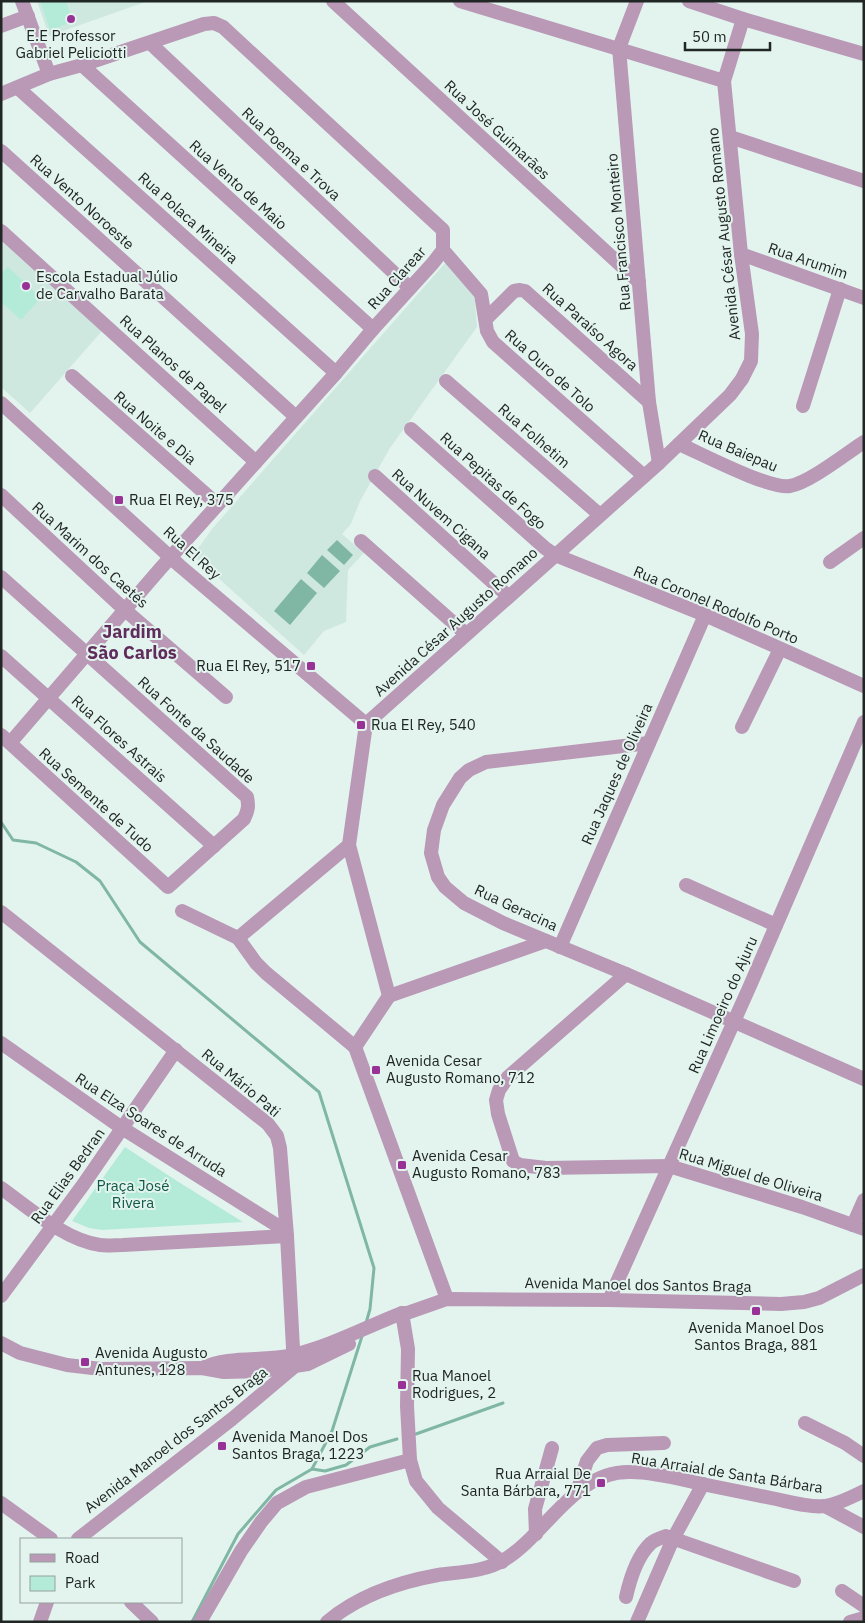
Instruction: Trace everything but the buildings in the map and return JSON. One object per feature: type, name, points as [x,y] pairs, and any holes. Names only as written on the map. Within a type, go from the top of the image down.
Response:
[{"type":"street","points":[[22,1],[49,74]]},
{"type":"street","name":"Rua José Guimarães","points":[[333,1],[639,282]]},
{"type":"street","points":[[460,1],[619,48],[724,82]]},
{"type":"street","name":"Rua Francisco Monteiro","points":[[637,1],[619,48],[649,402],[659,463]]},
{"type":"street","points":[[688,1],[864,54]]},
{"type":"street","points":[[1,26],[28,16]]},
{"type":"street","name":"Avenida César Augusto Romano","points":[[366,724],[659,463],[730,395],[742,379],[751,360],[752,334],[741,254],[724,82],[743,19]]},
{"type":"street","name":"Rua Clarear","points":[[1,94],[49,74],[82,65],[204,24],[214,23],[223,27],[443,230],[443,250],[433,263],[373,329],[336,374],[171,556],[87,655],[48,698],[6,739]]},
{"type":"street","name":"Rua Poema e Trova","points":[[150,43],[410,288]]},
{"type":"street","name":"Rua Vento de Maio","points":[[82,65],[373,329]]},
{"type":"street","name":"Rua Polaca Mineira","points":[[18,88],[336,374]]},
{"type":"street","points":[[730,137],[864,181]]},
{"type":"street","name":"Rua Vento Noroeste","points":[[1,151],[296,417]]},
{"type":"street","name":"Rua Planos de Papel","points":[[1,231],[256,462]]},
{"type":"street","name":"Rua Ouro de Tolo","points":[[443,250],[481,294],[487,331],[493,342],[644,476]]},
{"type":"street","name":"Rua Arumim","points":[[741,254],[864,298]]},
{"type":"street","points":[[803,406],[840,289]]},
{"type":"street","name":"Rua Paraíso Agora","points":[[486,319],[514,291],[525,291],[649,402]]},
{"type":"street","name":"Rua Noite e Dia","points":[[72,376],[217,504]]},
{"type":"street","name":"Rua Folhetim","points":[[446,381],[600,515]]},
{"type":"street","name":"Rua El Rey","points":[[1,403],[171,556],[366,724]]},
{"type":"street","name":"Rua Pepitas de Fogo","points":[[411,429],[555,555]]},
{"type":"street","name":"Rua Baiepau","points":[[679,444],[776,486],[791,486],[818,473],[864,442]]},
{"type":"street","name":"Rua Nuvem Cigana","points":[[375,476],[508,596]]},
{"type":"street","name":"Rua Marim dos Caetés","points":[[1,495],[125,610],[226,697]]},
{"type":"street","points":[[830,562],[864,538]]},
{"type":"street","points":[[361,541],[466,634]]},
{"type":"street","name":"Rua Coronel Rodolfo Porto","points":[[555,555],[704,615],[864,686]]},
{"type":"street","name":"Rua Fonte da Saudade","points":[[1,578],[247,797],[249,803],[248,812],[244,819],[214,846]]},
{"type":"street","name":"Rua Jaques de Oliveira","points":[[560,947],[704,615]]},
{"type":"street","points":[[742,727],[780,649]]},
{"type":"street","name":"Rua Flores Astrais","points":[[1,656],[214,846]]},
{"type":"street","name":"Rua Limoeiro do Ajuru","points":[[609,1300],[734,1021],[864,722]]},
{"type":"street","points":[[366,724],[349,845],[389,996]]},
{"type":"street","name":"Rua Semente de Tudo","points":[[6,739],[166,886],[170,886],[214,846]]},
{"type":"street","name":"Rua Geracina","points":[[649,742],[486,762],[469,770],[460,778],[443,805],[434,830],[431,853],[438,877],[464,903],[503,923],[626,974],[864,1079]]},
{"type":"street","points":[[238,938],[349,845]]},
{"type":"street","points":[[686,885],[776,925]]},
{"type":"street","points":[[182,911],[238,938],[256,963],[266,973],[355,1047],[447,1299]]},
{"type":"street","name":"Rua Mário Pati","points":[[1,912],[268,1124],[277,1136],[280,1148],[293,1361]]},
{"type":"street","points":[[355,1047],[389,996],[546,941]]},
{"type":"street","name":"Rua Miguel de Oliveira","points":[[626,974],[508,1077],[499,1090],[496,1100],[498,1114],[513,1161],[520,1166],[546,1168],[668,1166],[802,1207],[858,1227]]},
{"type":"street","name":"Rua Elza Soares de Arruda","points":[[1,1043],[122,1128],[286,1233]]},
{"type":"street","name":"Rua Elias Bedran","points":[[1,1296],[176,1050]]},
{"type":"street","points":[[1,1188],[53,1225],[75,1238],[98,1245],[123,1245],[286,1233]]},
{"type":"street","points":[[858,1227],[864,1200]]},
{"type":"street","name":"Avenida Manoel dos Santos Braga","points":[[79,1538],[232,1419],[293,1361],[308,1364],[345,1341],[404,1315],[447,1299],[771,1304],[804,1302],[819,1298],[864,1275]]},
{"type":"street","points":[[404,1315],[408,1349],[407,1406],[410,1460],[416,1481],[438,1508],[502,1562]]},
{"type":"street","points":[[1,1344],[20,1353],[47,1361],[93,1368],[202,1368],[224,1372],[261,1371],[293,1361]]},
{"type":"street","points":[[202,1368],[212,1363],[225,1361],[262,1359],[293,1361]]},
{"type":"street","points":[[232,1419],[263,1388],[267,1379],[266,1375],[261,1371]]},
{"type":"street","points":[[805,1423],[845,1443],[864,1456]]},
{"type":"street","points":[[577,1492],[586,1461],[597,1448],[607,1445],[664,1443]]},
{"type":"street","points":[[536,1534],[535,1509],[552,1448]]},
{"type":"street","points":[[200,1622],[241,1551],[261,1522],[278,1503],[306,1487],[410,1460]]},
{"type":"street","name":"Rua Arraial de Santa Bárbara","points":[[327,1622],[358,1601],[406,1582],[460,1573],[502,1562],[536,1534],[562,1505],[577,1492],[594,1481],[612,1474],[630,1472],[683,1479],[804,1505],[825,1506],[864,1491]]},
{"type":"street","points":[[637,1622],[673,1538],[704,1484]]},
{"type":"street","points":[[1,1503],[50,1538]]},
{"type":"street","points":[[825,1506],[864,1527]]},
{"type":"street","points":[[626,1597],[634,1570],[642,1554],[652,1542],[666,1536],[794,1580]]},
{"type":"street","points":[[842,1591],[864,1606]]},
{"type":"street","points":[[40,1622],[47,1603]]},
{"type":"street","points":[[132,1603],[152,1622]]},
{"type":"street","points":[[850,1622],[864,1618]]},
{"type":"shaded area","name":"E.E Professor Gabriel Peliciotti","points":[[37,1],[148,1],[49,36]]},
{"type":"shaded area","name":"Escola Estadual Júlio de Carvalho Barata","points":[[1,241],[102,331],[30,413],[1,387]]},
{"type":"shaded area","points":[[445,263],[474,287],[477,327],[390,448],[360,501],[351,524],[342,534],[364,553],[348,570],[346,622],[324,631],[304,655],[197,559],[197,550],[212,529]]},
{"type":"shaded area","points":[[337,540],[353,555],[344,565],[327,550]]},
{"type":"shaded area","points":[[322,555],[340,571],[324,588],[307,573]]},
{"type":"shaded area","points":[[301,579],[317,593],[290,625],[274,611]]},
{"type":"green space","points":[[40,1],[66,1],[73,22],[50,30]]},
{"type":"green space","points":[[8,267],[41,298],[21,320],[1,302],[1,274]]},
{"type":"green space","name":"Praça José Rivera","points":[[125,1147],[243,1222],[102,1230],[89,1228],[72,1221]]},
{"type":"waterway","points":[[1,822],[13,840],[36,843],[76,862],[100,881],[140,942],[319,1092],[374,1268],[370,1309],[366,1323]]},
{"type":"waterway","points":[[192,1622],[238,1534],[276,1490],[312,1469],[332,1431],[363,1333]]},
{"type":"waterway","points":[[416,1434],[503,1403]]},
{"type":"waterway","points":[[312,1469],[325,1471],[346,1465],[370,1447],[397,1439]]},
{"type":"place","name":"E.E Professor Gabriel Peliciotti","points":[[71,19]]},
{"type":"place","name":"Escola Estadual Júlio de Carvalho Barata","points":[[26,286]]},
{"type":"place","name":"Rua El Rey, 375","points":[[119,500]]},
{"type":"place","name":"Rua El Rey, 517","points":[[311,666]]},
{"type":"place","name":"Rua El Rey, 540","points":[[361,725]]},
{"type":"place","name":"Avenida Cesar Augusto Romano, 712","points":[[376,1070]]},
{"type":"place","name":"Avenida Cesar Augusto Romano, 783","points":[[402,1165]]},
{"type":"place","name":"Avenida Manoel Dos Santos Braga, 881","points":[[756,1311]]},
{"type":"place","name":"Avenida Augusto Antunes, 128","points":[[85,1362]]},
{"type":"place","name":"Rua Manoel Rodrigues, 2","points":[[402,1385]]},
{"type":"place","name":"Avenida Manoel Dos Santos Braga, 1223","points":[[222,1446]]},
{"type":"place","name":"Rua Arraial De Santa Bárbara, 771","points":[[601,1483]]},
{"type":"district","name":"Jardim São Carlos","points":[[132,642]]}]
